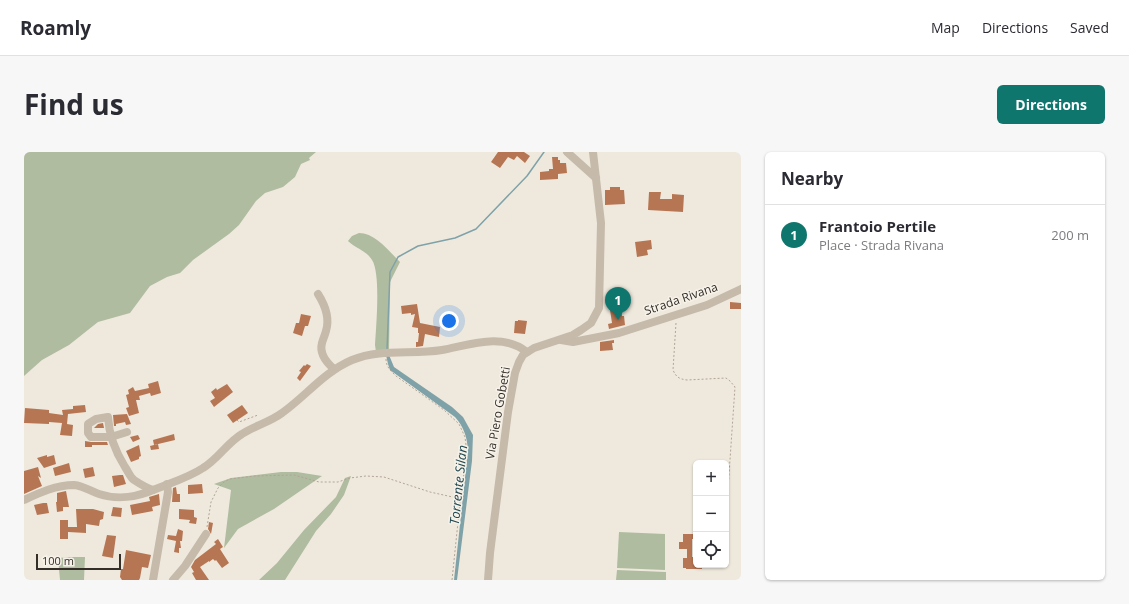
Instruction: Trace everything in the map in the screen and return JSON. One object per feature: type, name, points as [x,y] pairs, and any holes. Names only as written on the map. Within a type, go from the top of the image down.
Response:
[{"type":"street","points":[[567,152],[596,178]]},
{"type":"street","points":[[24,500],[60,486],[74,485],[85,487],[106,496],[118,498],[147,493],[204,468],[242,433],[281,414],[334,370],[352,360],[367,355],[386,352],[428,352],[494,341],[518,346],[527,352],[544,344],[573,335],[582,330],[592,323],[599,308],[601,223],[593,152]]},
{"type":"street","name":"Strada Rivana","points":[[558,339],[573,342],[619,333],[674,314],[707,305],[741,289]]},
{"type":"street","points":[[318,294],[327,312],[328,322],[327,331],[321,343],[321,351],[326,362],[334,370]]},
{"type":"street","name":"Via Piero Gobetti","points":[[488,580],[492,537],[512,389],[519,362],[527,352]]},
{"type":"street","points":[[127,432],[111,437],[117,455],[133,479],[153,490]]},
{"type":"street","points":[[152,580],[168,492],[167,484]]},
{"type":"street","points":[[173,580],[185,566],[206,534]]},
{"type":"path","points":[[674,314],[676,324],[673,370],[676,376],[680,379],[687,380],[726,378],[735,386],[728,496]]},
{"type":"path","points":[[386,352],[386,363],[390,370],[396,376],[444,410],[459,424],[466,436],[467,453],[452,580]]},
{"type":"path","points":[[237,420],[239,422],[258,415]]},
{"type":"path","points":[[206,534],[211,502],[218,488],[230,479],[256,476],[294,475],[319,482],[338,482],[350,478],[366,476],[384,477],[430,492],[457,498]]},
{"type":"green space","points":[[24,152],[316,152],[309,158],[310,160],[301,164],[295,177],[283,187],[265,193],[256,201],[239,225],[229,234],[193,260],[180,273],[167,277],[150,286],[130,313],[98,322],[69,345],[42,360],[24,376]]},
{"type":"green space","points":[[359,233],[376,239],[400,262],[390,282],[389,352],[376,352],[377,288],[375,267],[367,254],[348,241],[352,236]]},
{"type":"green space","points":[[281,472],[297,472],[322,476],[274,509],[238,529],[224,548],[231,490],[214,484],[231,478]]},
{"type":"green space","points":[[351,476],[344,495],[331,514],[316,531],[285,580],[259,580],[277,563],[304,530],[336,497],[345,478]]},
{"type":"green space","points":[[619,532],[665,534],[665,570],[617,568]]},
{"type":"green space","points":[[85,557],[84,580],[60,580],[58,558]]},
{"type":"green space","points":[[617,570],[666,572],[666,580],[616,580]]},
{"type":"water","points":[[386,355],[389,355],[394,367],[452,407],[463,417],[473,435],[472,461],[457,580],[454,580],[468,450],[466,436],[463,428],[455,417],[390,370]]},
{"type":"building","points":[[498,152],[524,152],[530,156],[525,163],[517,156],[514,160],[508,157],[500,168],[491,162]]},
{"type":"building","points":[[552,157],[558,157],[560,163],[566,163],[567,173],[558,174],[558,179],[540,180],[540,172],[553,169]]},
{"type":"building","points":[[610,187],[620,187],[620,190],[624,190],[625,204],[605,205],[605,190],[610,190]]},
{"type":"building","points":[[649,192],[661,192],[660,199],[672,199],[672,194],[684,195],[683,212],[648,210]]},
{"type":"building","points":[[651,240],[652,249],[647,250],[648,255],[637,257],[635,242]]},
{"type":"building","points":[[730,302],[741,303],[741,309],[730,309]]},
{"type":"building","points":[[417,304],[420,323],[440,327],[439,337],[425,334],[423,346],[416,347],[419,333],[418,328],[412,327],[415,314],[402,314],[401,306]]},
{"type":"building","points":[[621,308],[625,325],[609,329],[608,324],[612,323],[610,310]]},
{"type":"building","points":[[301,314],[311,316],[308,326],[305,326],[302,336],[293,333],[296,323],[299,323]]},
{"type":"building","points":[[515,321],[527,321],[525,334],[514,333]]},
{"type":"building","points":[[614,340],[614,343],[612,343],[613,350],[600,351],[600,342]]},
{"type":"building","points":[[307,364],[311,366],[300,381],[297,378],[301,372],[299,371],[304,365],[305,366]]},
{"type":"building","points":[[158,381],[161,393],[151,396],[150,393],[139,396],[140,400],[136,400],[139,413],[129,416],[126,408],[129,407],[126,395],[129,394],[128,390],[133,387],[135,391],[149,388],[148,384]]},
{"type":"building","points":[[227,384],[233,392],[214,407],[210,401],[215,398],[211,392],[216,388],[217,390]]},
{"type":"building","points":[[85,405],[86,412],[68,414],[67,424],[73,425],[72,436],[60,435],[62,423],[24,423],[25,408],[49,410],[49,413],[63,415],[62,410],[73,409],[73,406]]},
{"type":"building","points":[[242,405],[248,413],[233,423],[227,415]]},
{"type":"building","points":[[127,414],[131,424],[126,425],[125,422],[114,426],[113,415]]},
{"type":"building","points":[[103,423],[104,428],[94,428],[98,424]]},
{"type":"building","points":[[174,434],[175,440],[154,445],[153,440]]},
{"type":"building","points":[[138,435],[140,439],[133,442],[130,437]]},
{"type":"building","points":[[85,441],[107,442],[108,445],[92,445],[92,447],[85,447]]},
{"type":"building","points":[[158,444],[159,449],[151,450],[150,446]]},
{"type":"building","points":[[139,445],[141,456],[139,459],[131,462],[126,451]]},
{"type":"building","points":[[47,455],[47,457],[54,455],[56,464],[44,468],[37,458]]},
{"type":"building","points":[[69,463],[71,472],[55,476],[53,468]]},
{"type":"building","points":[[38,467],[41,478],[38,476],[42,486],[24,494],[24,471]]},
{"type":"building","points":[[93,467],[95,476],[85,478],[83,469]]},
{"type":"building","points":[[123,475],[126,484],[114,487],[112,476]]},
{"type":"building","points":[[202,484],[203,493],[188,494],[188,485]]},
{"type":"building","points":[[176,487],[177,494],[180,494],[180,502],[172,502],[173,488]]},
{"type":"building","points":[[66,491],[69,507],[63,507],[63,511],[57,512],[57,493]]},
{"type":"building","points":[[159,494],[160,505],[152,507],[153,511],[132,515],[130,505],[150,501],[149,497]]},
{"type":"building","points":[[47,503],[49,513],[37,515],[34,505]]},
{"type":"building","points":[[113,507],[122,508],[121,517],[111,516]]},
{"type":"building","points":[[76,509],[93,509],[104,512],[103,519],[100,520],[99,526],[86,524],[86,533],[68,532],[68,539],[60,539],[60,520],[68,520],[68,527],[77,527]]},
{"type":"building","points":[[179,509],[194,510],[194,517],[197,518],[196,524],[189,523],[190,520],[179,519]]},
{"type":"building","points":[[209,522],[213,523],[211,534],[208,529]]},
{"type":"building","points":[[178,529],[183,531],[179,553],[174,552],[176,541],[167,539],[168,535],[176,536]]},
{"type":"building","points":[[683,534],[693,534],[693,568],[702,569],[683,568],[683,558],[687,558],[687,549],[679,549],[679,542],[683,542]]},
{"type":"building","points":[[107,535],[116,536],[113,558],[102,556]]},
{"type":"building","points":[[218,539],[223,547],[220,549],[229,563],[222,568],[216,560],[215,561],[213,559],[209,561],[200,567],[209,580],[196,580],[192,573],[194,572],[191,567],[195,560],[216,544],[214,542]]},
{"type":"building","points":[[126,550],[151,555],[148,568],[142,567],[139,580],[122,580],[120,577]]},
{"type":"waterway","name":"Torrente Silan","points":[[387,350],[390,272],[398,257],[418,246],[455,238],[476,229],[527,176],[544,152]]},
{"type":"place","name":"Frantoio Pertile","points":[[618,320]]}]
